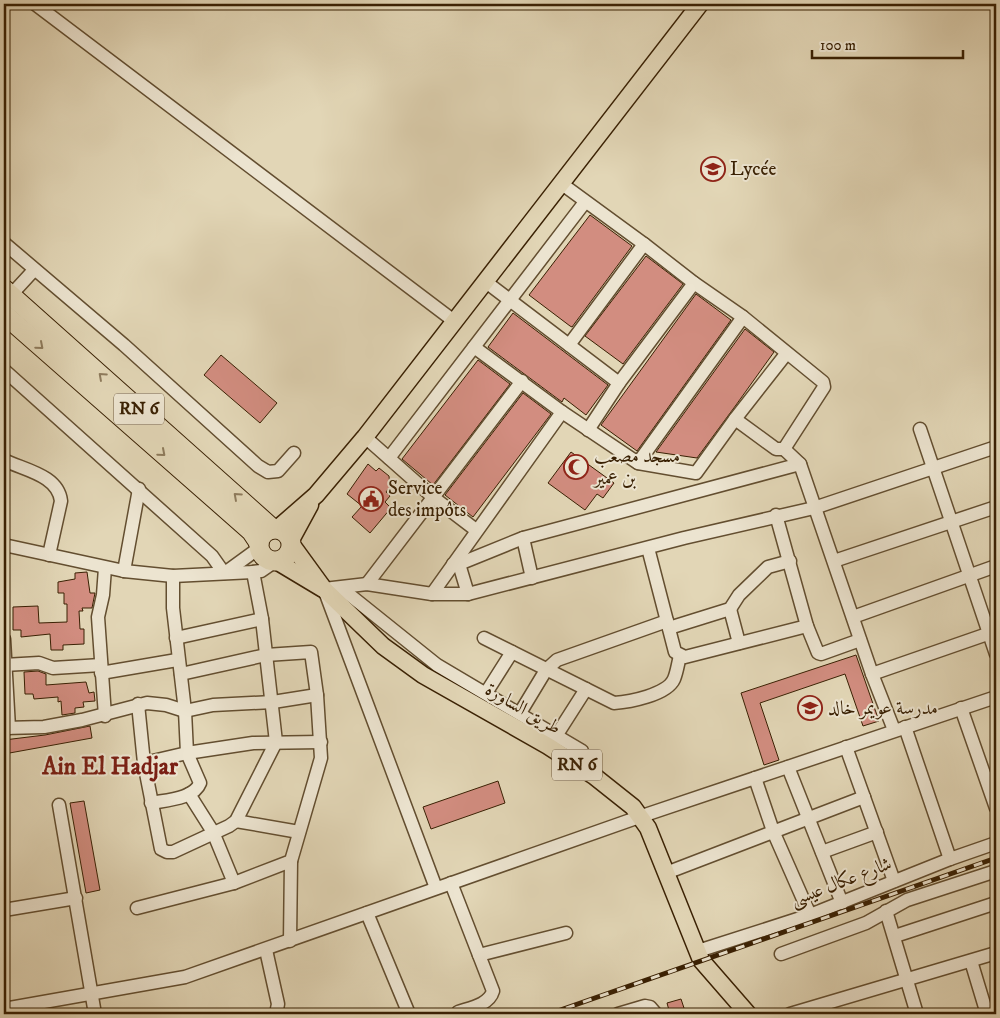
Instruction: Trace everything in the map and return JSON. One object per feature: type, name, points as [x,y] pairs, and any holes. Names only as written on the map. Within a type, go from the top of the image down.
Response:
[{"type":"highway","name":"RN 6","points":[[7,292],[283,536]]},
{"type":"highway","name":"RN 6","points":[[4,314],[251,531],[259,546]]},
{"type":"highway","points":[[264,534],[283,536],[286,558],[276,562],[264,558],[259,546],[264,534]]},
{"type":"main road","points":[[283,536],[365,437],[700,4]]},
{"type":"main road","name":"RN 6","points":[[283,536],[324,589]]},
{"type":"main road","name":"RN 6","points":[[276,562],[324,589]]},
{"type":"main road","name":"طريق الساورة","points":[[324,589],[383,646],[423,676],[548,746],[594,776],[642,816],[698,951],[707,968],[748,1014]]},
{"type":"street","points":[[35,4],[454,321]]},
{"type":"street","points":[[562,184],[694,283],[743,316],[824,385],[784,449]]},
{"type":"street","points":[[389,458],[585,202]]},
{"type":"street","points":[[4,243],[124,345],[258,466],[268,472],[278,471],[294,454]]},
{"type":"street","points":[[569,345],[644,244]]},
{"type":"street","points":[[7,292],[34,270]]},
{"type":"street","points":[[486,282],[618,383]]},
{"type":"street","points":[[588,430],[618,383],[694,283]]},
{"type":"street","points":[[638,463],[743,316]]},
{"type":"street","points":[[474,347],[562,412],[638,463],[696,473],[786,354]]},
{"type":"street","points":[[4,370],[212,556],[224,573]]},
{"type":"street","points":[[367,584],[522,381]]},
{"type":"street","points":[[432,594],[456,564],[476,530],[562,412]]},
{"type":"street","points":[[735,419],[776,449],[784,449],[800,464],[872,674],[899,728],[950,859]]},
{"type":"street","points":[[920,429],[969,575],[992,632],[996,654]]},
{"type":"street","points":[[365,437],[434,498],[476,530]]},
{"type":"street","points":[[436,888],[324,589],[367,584],[432,594],[468,594],[776,515],[814,508],[996,448]]},
{"type":"street","points":[[4,460],[52,482],[60,492],[61,501],[49,555]]},
{"type":"street","points":[[456,564],[523,538],[800,464]]},
{"type":"street","points":[[124,571],[139,489]]},
{"type":"street","points":[[834,560],[996,507]]},
{"type":"street","points":[[776,515],[807,626],[818,653],[821,654],[860,640]]},
{"type":"street","points":[[523,538],[532,578]]},
{"type":"street","points":[[4,545],[105,568],[173,576],[261,571],[276,562]]},
{"type":"street","points":[[224,573],[246,560],[259,546]]},
{"type":"street","points":[[648,548],[675,652],[680,656],[685,657],[807,626]]},
{"type":"street","points":[[520,713],[546,670],[557,660],[668,625],[730,609],[739,595],[768,567],[790,562]]},
{"type":"street","points":[[456,564],[468,594]]},
{"type":"street","points":[[852,617],[996,566]]},
{"type":"street","points":[[105,568],[103,595],[98,617],[105,716]]},
{"type":"street","points":[[138,704],[144,764],[159,845],[163,851],[173,852],[236,821],[276,742],[262,619],[253,572]]},
{"type":"street","points":[[151,803],[189,794],[200,783],[187,753],[185,711],[172,608],[173,576]]},
{"type":"street","points":[[341,588],[437,665],[582,751]]},
{"type":"street","points":[[730,609],[739,643]]},
{"type":"street","points":[[176,638],[262,619]]},
{"type":"street","points":[[872,674],[992,632]]},
{"type":"street","points":[[484,638],[614,703],[631,702],[654,693],[674,680],[680,656]]},
{"type":"street","points":[[4,639],[6,728],[44,727],[105,716],[138,704],[166,705],[185,711],[213,705],[272,702],[317,695]]},
{"type":"street","points":[[486,693],[512,652]]},
{"type":"street","points":[[181,674],[266,656],[312,653],[321,742],[317,773],[291,861],[290,941]]},
{"type":"street","points":[[4,665],[39,663],[53,668],[101,669],[178,660]]},
{"type":"street","points":[[556,736],[586,689]]},
{"type":"street","points":[[4,1009],[185,977],[642,816],[899,728],[996,697]]},
{"type":"street","points":[[961,708],[996,808]]},
{"type":"street","points":[[144,764],[187,753],[253,743],[321,742]]},
{"type":"street","points":[[846,746],[894,881]]},
{"type":"street","points":[[788,767],[842,903]]},
{"type":"street","points":[[755,778],[773,831],[810,916]]},
{"type":"street","points":[[189,794],[213,832],[234,883]]},
{"type":"street","points":[[666,873],[864,797]]},
{"type":"street","points":[[59,805],[95,1014]]},
{"type":"street","points":[[236,821],[299,832]]},
{"type":"street","points":[[822,852],[877,832]]},
{"type":"street","name":"شارع عكال عيسى","points":[[698,951],[810,916],[950,859],[996,843]]},
{"type":"street","points":[[137,908],[234,883],[291,861]]},
{"type":"street","points":[[781,954],[866,923],[907,900],[996,871]]},
{"type":"street","points":[[451,883],[493,991],[491,998],[458,1012]]},
{"type":"street","points":[[4,910],[76,898]]},
{"type":"street","points":[[895,936],[996,903]]},
{"type":"street","points":[[886,911],[917,1014]]},
{"type":"street","points":[[367,913],[409,1014]]},
{"type":"street","points":[[479,955],[566,934]]},
{"type":"street","points":[[266,950],[278,1004],[276,1014]]},
{"type":"street","points":[[790,1014],[996,953]]},
{"type":"street","points":[[971,961],[989,1010]]},
{"type":"street","points":[[618,1014],[650,1006],[656,1014]]},
{"type":"building","points":[[590,215],[632,246],[572,327],[529,295]]},
{"type":"building","points":[[646,256],[683,284],[623,364],[585,336]]},
{"type":"building","points":[[696,294],[731,320],[637,451],[601,425]]},
{"type":"building","points":[[513,313],[608,385],[586,415],[564,398],[562,402],[488,347]]},
{"type":"building","points":[[745,329],[774,352],[736,405],[697,458],[656,452]]},
{"type":"building","points":[[221,355],[277,403],[260,423],[204,375]]},
{"type":"building","points":[[478,360],[510,384],[433,485],[402,459]]},
{"type":"building","points":[[523,393],[551,414],[473,517],[445,495]]},
{"type":"building","name":"مسجد مصعب بن عمير","points":[[571,452],[614,483],[603,498],[597,494],[585,510],[548,483]]},
{"type":"building","name":"Service des impôts","points":[[368,464],[376,471],[379,468],[389,476],[390,487],[386,492],[390,496],[385,502],[391,508],[370,533],[352,517],[362,506],[347,494]]},
{"type":"building","points":[[87,572],[90,593],[95,593],[92,608],[82,608],[83,611],[79,611],[80,629],[84,629],[84,644],[63,645],[63,650],[51,650],[50,634],[21,637],[21,630],[13,630],[13,607],[38,606],[39,623],[67,622],[67,604],[64,604],[64,593],[58,593],[58,582],[75,579],[75,573]]},
{"type":"building","points":[[856,655],[879,721],[863,726],[845,674],[760,703],[779,760],[764,765],[741,693]]},
{"type":"building","points":[[38,671],[46,674],[46,685],[86,682],[89,693],[94,692],[95,701],[83,702],[84,707],[75,708],[75,713],[62,715],[61,701],[58,702],[58,697],[34,699],[33,694],[25,694],[24,672]]},
{"type":"building","points":[[90,726],[92,738],[4,754],[4,740],[45,735]]},
{"type":"building","points":[[498,781],[505,803],[431,829],[423,807]]},
{"type":"building","points":[[84,801],[100,890],[86,893],[70,803]]},
{"type":"building","points":[[681,999],[686,1014],[670,1014],[667,1003]]},
{"type":"railway","points":[[549,1014],[996,858]]},
{"type":"place","name":"Lycée","points":[[713,169]]},
{"type":"place","name":"مسجد مصعب بن عمير","points":[[576,467]]},
{"type":"place","name":"Service des impôts","points":[[371,499]]},
{"type":"place","name":"مدرسة عويمر خالد","points":[[810,708]]},
{"type":"district","name":"Ain El Hadjar","points":[[110,767]]}]
